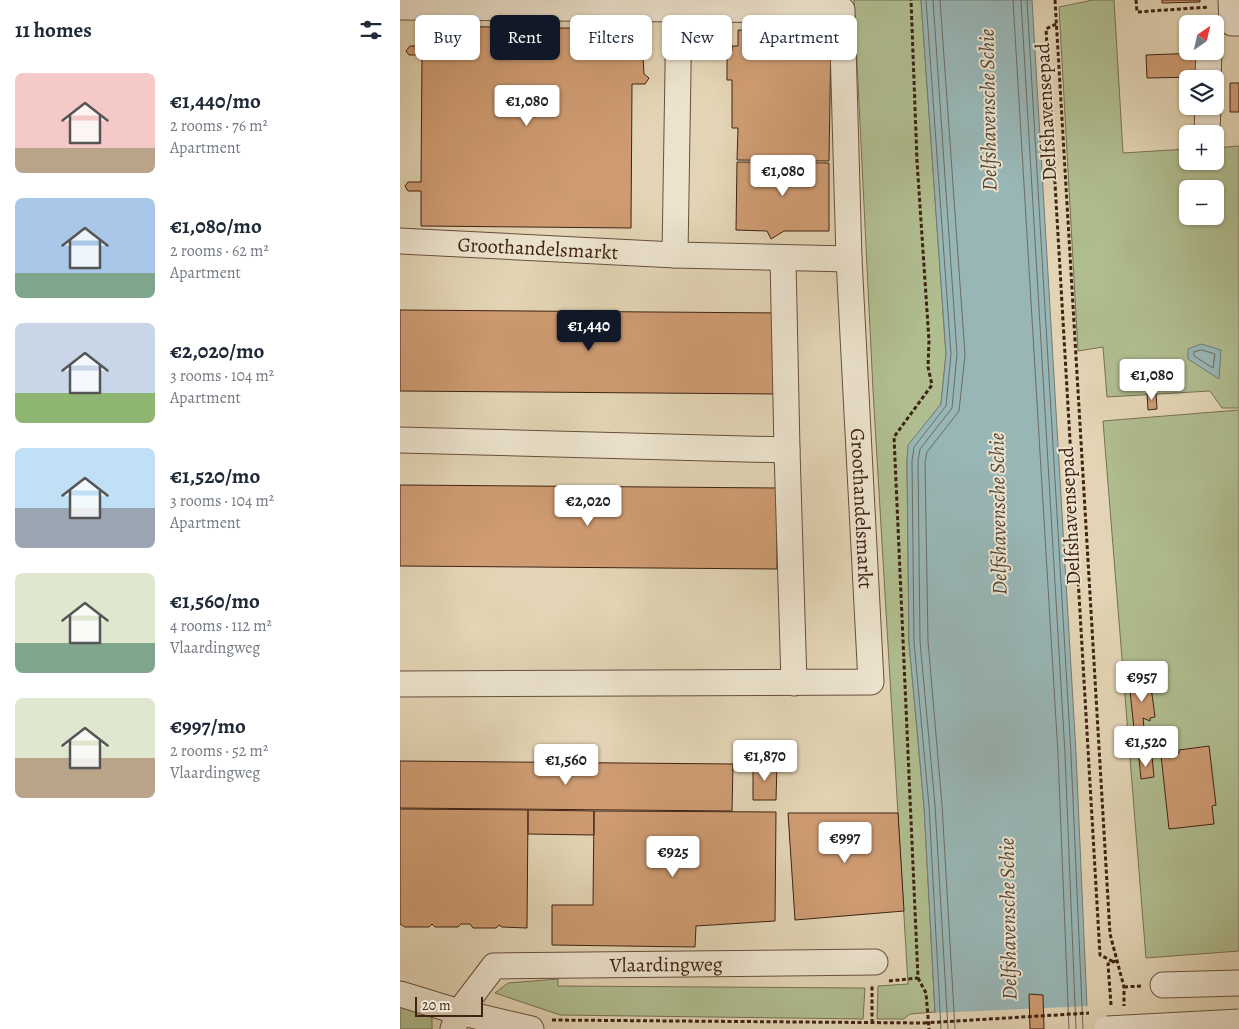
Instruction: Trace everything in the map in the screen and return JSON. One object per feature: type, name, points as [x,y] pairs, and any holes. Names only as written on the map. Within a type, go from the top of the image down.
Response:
[{"type":"street","name":"Groothandelsmarkt","points":[[400,8],[842,10],[849,259],[871,682],[400,684]]},
{"type":"street","points":[[675,254],[679,8]]},
{"type":"street","name":"Groothandelsmarkt","points":[[400,240],[675,254],[849,259]]},
{"type":"street","points":[[784,258],[787,450],[794,683]]},
{"type":"street","points":[[400,440],[787,450]]},
{"type":"street","name":"Vlaardingweg","points":[[456,1020],[494,966],[875,962]]},
{"type":"street","points":[[1163,985],[1239,984]]},
{"type":"street","points":[[400,994],[456,1020],[540,1025]]},
{"type":"street","points":[[1109,1017],[1239,1022]]},
{"type":"path","points":[[910,0],[917,161],[929,341],[928,367],[932,385],[894,437],[918,978],[926,993],[929,1029]]},
{"type":"path","name":"Delfshavensepad","points":[[1055,0],[1110,934],[1124,987],[1109,1017]]},
{"type":"path","points":[[1136,0],[1137,12],[1230,18]]},
{"type":"path","points":[[1056,24],[1046,29],[1100,955],[1114,962]]},
{"type":"path","points":[[540,1025],[924,1023],[1109,1017],[1108,964],[1118,960]]},
{"type":"path","points":[[872,1023],[872,983],[918,978]]},
{"type":"green space","points":[[854,0],[921,0],[946,354],[941,404],[909,445],[907,461],[909,642],[924,806],[935,1012],[910,1014],[904,1019],[877,1019],[878,986],[908,984],[873,390],[857,60],[857,15],[855,15]]},
{"type":"green space","points":[[1093,0],[1114,0],[1123,153],[1179,150],[1179,170],[1224,170],[1224,147],[1239,146],[1239,408],[1222,408],[1210,391],[1107,397],[1103,347],[1078,351],[1059,7]]},
{"type":"green space","points":[[1239,410],[1239,951],[1146,958],[1103,421]]},
{"type":"green space","points":[[558,979],[558,986],[865,988],[863,1019],[560,1015],[495,993],[508,983]]},
{"type":"green space","points":[[400,1004],[423,1011],[432,1018],[432,1029],[400,1029]]},
{"type":"water","name":"Delfshavensche Schie","points":[[921,0],[1032,0],[1076,753],[1088,1029],[936,1029],[924,806],[909,642],[908,445],[941,404],[946,354]]},
{"type":"water","points":[[1201,344],[1221,350],[1219,379],[1188,359],[1188,349]]},
{"type":"pier","points":[[1089,1006],[1090,1029],[934,1029],[933,1013]]},
{"type":"building","points":[[1162,0],[1200,0],[1200,2],[1162,3]]},
{"type":"building","points":[[480,27],[490,27],[490,60],[560,60],[560,28],[570,28],[570,60],[643,60],[644,74],[649,78],[645,84],[632,84],[631,228],[421,226],[421,191],[408,191],[405,186],[408,182],[421,182],[422,60],[480,60]]},
{"type":"building","points":[[738,30],[742,30],[742,60],[831,60],[829,161],[737,160],[738,128],[732,128],[732,80],[727,80],[727,60],[732,60],[732,46],[738,46]]},
{"type":"building","points":[[410,46],[415,46],[415,55],[409,55],[406,51]]},
{"type":"building","points":[[1179,54],[1179,60],[1197,60],[1198,70],[1179,70],[1179,77],[1147,78],[1146,55]]},
{"type":"building","points":[[1230,83],[1239,83],[1239,112],[1230,112]]},
{"type":"building","points":[[737,162],[829,163],[829,231],[784,231],[771,239],[767,231],[736,230]]},
{"type":"building","points":[[400,310],[779,313],[778,394],[400,391]]},
{"type":"building","points":[[1147,393],[1156,393],[1157,409],[1148,410]]},
{"type":"building","points":[[400,485],[777,488],[777,569],[400,566]]},
{"type":"building","points":[[1150,679],[1155,717],[1150,718],[1150,721],[1143,718],[1144,728],[1134,729],[1130,691],[1134,690],[1134,681]]},
{"type":"building","points":[[1209,746],[1216,805],[1212,806],[1214,824],[1169,829],[1161,755],[1179,753],[1179,750]]},
{"type":"building","points":[[1152,756],[1154,777],[1141,779],[1139,758]]},
{"type":"building","points":[[400,761],[733,764],[732,811],[400,808]]},
{"type":"building","points":[[753,764],[777,764],[776,800],[753,800]]},
{"type":"building","points":[[400,809],[528,810],[527,928],[502,927],[499,925],[496,928],[473,928],[470,924],[461,924],[458,927],[435,927],[432,924],[429,927],[405,927],[400,924]]},
{"type":"building","points":[[528,810],[594,811],[594,835],[528,834]]},
{"type":"building","points":[[594,811],[776,812],[775,921],[696,926],[695,947],[552,945],[552,905],[593,905]]},
{"type":"building","points":[[788,813],[898,813],[904,911],[795,920]]},
{"type":"building","points":[[1029,994],[1043,995],[1044,1029],[1030,1029]]}]
